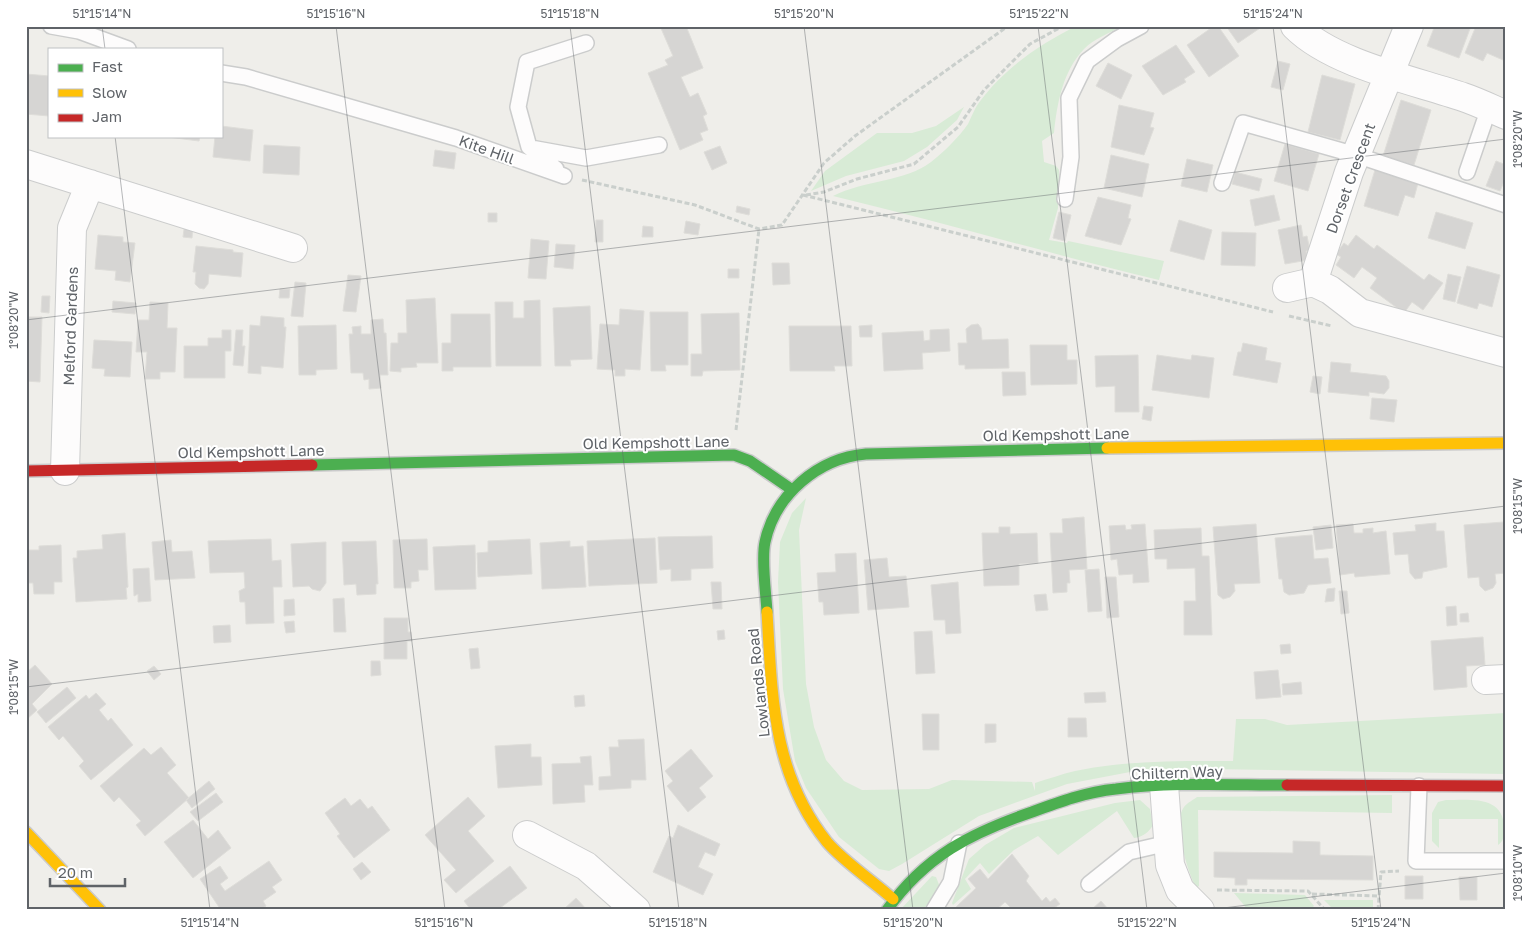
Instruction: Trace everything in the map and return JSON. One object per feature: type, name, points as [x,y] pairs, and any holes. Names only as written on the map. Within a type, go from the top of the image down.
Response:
[{"type":"street","points":[[1295,26],[1303,34],[1349,60],[1465,98],[1497,111]]},
{"type":"street","name":"Dorset Crescent","points":[[1313,282],[1356,155],[1409,26]]},
{"type":"street","points":[[26,164],[293,248]]},
{"type":"street","name":"Melford Gardens","points":[[65,471],[72,228],[90,184]]},
{"type":"street","points":[[1282,301],[1313,282],[1330,290],[1360,313],[1506,352]]},
{"type":"street","name":"Old Kempshott Lane","points":[[26,471],[734,455],[750,461],[791,489],[811,472],[850,456],[912,452],[1198,445],[1394,446],[1506,443]]},
{"type":"street","name":"Lowlands Road","points":[[791,489],[768,526],[764,544],[772,702],[781,752],[802,805],[828,843],[893,899]]},
{"type":"street","points":[[1164,785],[1170,865],[1180,890],[1205,900]]},
{"type":"street","name":"Chiltern Way","points":[[887,910],[893,899],[923,868],[959,841],[982,829],[1068,798],[1113,789],[1164,785],[1506,786]]},
{"type":"street","points":[[26,832],[100,910]]},
{"type":"street","points":[[527,835],[586,866],[636,910]]},
{"type":"lane","points":[[51,26],[78,31],[125,48]]},
{"type":"lane","points":[[1066,199],[1071,157],[1068,127],[1070,98],[1087,61],[1117,39],[1141,26]]},
{"type":"lane","name":"Kite Hill","points":[[564,176],[529,147],[518,108],[527,62],[586,43]]},
{"type":"lane","name":"Kite Hill","points":[[222,73],[246,78],[456,138],[564,176]]},
{"type":"lane","points":[[1467,172],[1497,111]]},
{"type":"lane","points":[[1222,183],[1243,123],[1356,155],[1506,205]]},
{"type":"lane","points":[[529,147],[586,158],[658,145]]},
{"type":"lane","points":[[1419,786],[1416,861],[1506,861]]},
{"type":"lane","points":[[934,910],[951,882],[959,841]]},
{"type":"lane","points":[[1089,884],[1129,852],[1168,843]]},
{"type":"path","points":[[564,176],[694,205],[760,229],[782,225],[824,163],[855,136],[1008,26]]},
{"type":"path","points":[[803,195],[824,192],[857,179],[914,164],[958,127],[984,90],[1030,44],[1063,26]]},
{"type":"path","points":[[803,195],[1282,301]]},
{"type":"path","points":[[735,436],[760,229]]},
{"type":"path","points":[[1287,315],[1335,327]]},
{"type":"path","points":[[1378,910],[1381,872],[1402,871]]},
{"type":"path","points":[[1205,900],[1308,891],[1325,910]]},
{"type":"path","points":[[1311,894],[1379,896]]},
{"type":"green space","points":[[1077,26],[1122,26],[1092,42],[1077,58],[1062,88],[1054,133],[1042,141],[1044,162],[1056,166],[1059,170],[1058,208],[1049,240],[1067,243],[1068,241],[1164,261],[1159,280],[833,196],[921,169],[946,149],[960,134],[968,124],[979,103],[1001,77],[1037,48]]},
{"type":"green space","points":[[964,107],[957,120],[927,147],[904,161],[846,176],[811,191],[825,171],[877,133],[912,133],[936,126]]},
{"type":"green space","points":[[806,498],[799,530],[806,684],[814,727],[826,760],[844,781],[862,790],[929,789],[952,780],[1032,782],[1035,791],[1035,783],[1070,772],[1095,767],[1154,762],[1233,761],[1236,719],[1265,719],[1287,725],[1506,713],[1506,774],[1208,769],[1130,772],[1067,784],[979,816],[889,871],[879,869],[839,837],[806,788],[795,761],[783,689],[778,582],[780,542],[792,513]]},
{"type":"green space","points":[[1392,795],[1392,813],[1198,810],[1199,886],[1196,888],[1182,848],[1180,824],[1184,807],[1197,797]]},
{"type":"green space","points":[[1140,800],[1150,809],[1153,825],[1143,835],[1134,838],[1117,811],[1058,855],[1038,836],[1014,850],[989,874],[980,863],[965,879],[971,889],[953,905],[952,903],[969,859],[985,845],[1014,828],[1115,803]]},
{"type":"green space","points":[[1446,800],[1475,800],[1492,805],[1502,817],[1504,833],[1501,842],[1498,845],[1498,819],[1439,819],[1439,848],[1432,841],[1432,813],[1438,802]]},
{"type":"green space","points":[[932,876],[936,877],[940,887],[923,910],[900,910]]},
{"type":"green space","points":[[1234,893],[1305,895],[1314,906],[1310,910],[1248,910]]},
{"type":"green space","points":[[1324,900],[1373,900],[1373,910],[1334,910]]},
{"type":"building","points":[[660,26],[686,26],[703,68],[681,77],[690,97],[698,93],[707,114],[703,116],[708,130],[700,133],[703,140],[680,150],[648,73],[668,65],[665,60],[673,56]]},
{"type":"building","points":[[1214,26],[1218,26],[1239,56],[1209,77],[1187,45]]},
{"type":"building","points":[[1226,26],[1263,26],[1238,43]]},
{"type":"building","points":[[1430,26],[1471,26],[1459,58],[1427,46],[1434,28]]},
{"type":"building","points":[[1476,26],[1506,26],[1506,54],[1503,60],[1487,53],[1483,61],[1465,53]]},
{"type":"building","points":[[1176,45],[1195,72],[1184,79],[1186,82],[1163,95],[1142,66]]},
{"type":"building","points":[[1278,61],[1290,64],[1283,90],[1271,87]]},
{"type":"building","points":[[1108,63],[1132,75],[1121,99],[1096,86]]},
{"type":"building","points":[[26,74],[48,76],[48,116],[26,114]]},
{"type":"building","points":[[1322,75],[1355,84],[1340,140],[1308,132]]},
{"type":"building","points":[[1401,100],[1431,110],[1414,165],[1383,156]]},
{"type":"building","points":[[1119,105],[1154,113],[1150,127],[1154,128],[1144,155],[1111,147]]},
{"type":"building","points":[[222,126],[253,130],[250,161],[213,157],[215,138],[222,138]]},
{"type":"building","points":[[176,138],[200,138],[199,141]]},
{"type":"building","points":[[1285,144],[1319,154],[1308,191],[1274,181]]},
{"type":"building","points":[[264,145],[300,147],[299,175],[263,173]]},
{"type":"building","points":[[720,146],[727,163],[712,170],[704,152]]},
{"type":"building","points":[[435,150],[456,153],[454,169],[433,166]]},
{"type":"building","points":[[1111,155],[1149,164],[1142,197],[1104,188]]},
{"type":"building","points":[[1187,159],[1213,165],[1207,192],[1181,186]]},
{"type":"building","points":[[1496,161],[1506,165],[1506,177],[1500,191],[1486,186]]},
{"type":"building","points":[[1375,170],[1418,183],[1414,198],[1405,195],[1398,216],[1364,206]]},
{"type":"building","points":[[1235,172],[1262,179],[1259,191],[1232,184]]},
{"type":"building","points":[[1274,195],[1280,220],[1255,226],[1250,200]]},
{"type":"building","points":[[1098,197],[1131,205],[1128,218],[1131,219],[1121,245],[1085,236]]},
{"type":"building","points":[[737,206],[750,209],[749,215],[736,212]]},
{"type":"building","points":[[1059,212],[1071,215],[1065,241],[1053,238]]},
{"type":"building","points":[[1436,212],[1473,223],[1465,249],[1428,238]]},
{"type":"building","points":[[488,213],[497,213],[497,222],[488,222]]},
{"type":"building","points":[[596,220],[603,220],[603,242],[595,242]]},
{"type":"building","points":[[1179,220],[1212,230],[1204,260],[1170,251]]},
{"type":"building","points":[[686,221],[700,224],[698,235],[684,233]]},
{"type":"building","points":[[185,222],[193,223],[192,238],[183,237]]},
{"type":"building","points":[[1301,225],[1303,237],[1307,236],[1310,251],[1306,251],[1308,260],[1285,264],[1278,230]]},
{"type":"building","points":[[643,226],[653,227],[653,237],[642,237]]},
{"type":"building","points":[[1222,232],[1256,233],[1255,266],[1221,265]]},
{"type":"building","points":[[98,235],[123,237],[123,242],[135,243],[130,282],[115,280],[116,271],[95,269]]},
{"type":"building","points":[[1356,235],[1374,249],[1377,245],[1424,280],[1429,274],[1443,283],[1423,310],[1412,302],[1404,313],[1370,288],[1377,278],[1362,267],[1354,278],[1336,265],[1341,257],[1336,254],[1344,243],[1348,246]]},
{"type":"building","points":[[531,239],[549,241],[546,279],[528,278]]},
{"type":"building","points":[[556,244],[575,245],[573,269],[554,267]]},
{"type":"building","points":[[196,246],[243,253],[241,277],[209,274],[208,284],[204,289],[199,288],[195,284],[196,272],[193,272]]},
{"type":"building","points":[[772,263],[789,263],[790,284],[773,285]]},
{"type":"building","points":[[1467,266],[1500,275],[1492,307],[1479,303],[1477,309],[1457,303]]},
{"type":"building","points":[[728,269],[739,269],[739,278],[728,278]]},
{"type":"building","points":[[1448,274],[1461,277],[1455,302],[1443,299]]},
{"type":"building","points":[[348,275],[361,276],[356,312],[343,311]]},
{"type":"building","points":[[295,282],[306,283],[303,317],[291,316]]},
{"type":"building","points":[[280,289],[290,289],[289,298],[279,298]]},
{"type":"building","points":[[42,296],[50,296],[49,313],[41,312]]},
{"type":"building","points":[[435,298],[438,363],[416,363],[417,367],[401,368],[401,372],[390,371],[391,343],[398,343],[398,333],[407,333],[406,300]]},
{"type":"building","points":[[540,300],[541,366],[496,366],[495,302],[513,302],[513,318],[524,318],[524,301]]},
{"type":"building","points":[[113,301],[136,303],[135,314],[112,312]]},
{"type":"building","points":[[150,302],[168,303],[167,328],[177,328],[175,372],[160,372],[160,379],[145,379],[147,352],[136,352],[138,320],[149,320]]},
{"type":"building","points":[[590,306],[592,359],[570,360],[571,366],[555,366],[553,308]]},
{"type":"building","points":[[620,309],[644,311],[640,370],[625,369],[625,376],[615,376],[615,370],[597,369],[600,324],[619,325]]},
{"type":"building","points":[[650,312],[688,312],[688,365],[665,365],[666,371],[651,371]]},
{"type":"building","points":[[739,313],[740,370],[703,371],[702,376],[691,376],[691,354],[702,354],[701,314]]},
{"type":"building","points":[[451,314],[490,314],[491,367],[453,367],[453,371],[442,371],[442,343],[451,343]]},
{"type":"building","points":[[261,316],[284,318],[284,327],[286,327],[283,368],[261,366],[261,374],[248,373],[250,325],[260,326]]},
{"type":"building","points":[[26,317],[42,317],[40,382],[26,381]]},
{"type":"building","points":[[383,319],[384,333],[386,333],[388,375],[380,375],[381,388],[369,389],[369,379],[364,380],[363,373],[351,373],[349,334],[353,334],[352,327],[361,326],[361,334],[371,334],[371,320]]},
{"type":"building","points":[[978,324],[981,328],[982,340],[1008,339],[1009,368],[965,369],[965,365],[959,365],[958,343],[967,343],[966,329],[971,325]]},
{"type":"building","points":[[336,325],[337,369],[316,370],[316,375],[299,375],[298,326]]},
{"type":"building","points":[[872,325],[872,337],[860,337],[859,326]]},
{"type":"building","points":[[789,326],[851,326],[852,366],[834,366],[835,371],[790,371]]},
{"type":"building","points":[[949,329],[950,351],[922,353],[923,369],[884,371],[882,333],[923,331],[924,341],[930,340],[930,330]]},
{"type":"building","points":[[222,330],[231,330],[231,351],[225,351],[225,378],[184,378],[184,346],[208,346],[208,338],[222,338]]},
{"type":"building","points":[[236,330],[243,330],[242,346],[245,346],[243,366],[233,365]]},
{"type":"building","points":[[94,340],[132,342],[130,377],[104,376],[105,369],[92,368]]},
{"type":"building","points":[[1243,343],[1267,348],[1265,360],[1281,363],[1277,383],[1233,375],[1238,352],[1241,352]]},
{"type":"building","points":[[1030,345],[1067,345],[1067,360],[1077,360],[1077,384],[1031,385]]},
{"type":"building","points":[[1138,355],[1139,412],[1115,412],[1115,386],[1096,387],[1095,356]]},
{"type":"building","points":[[1157,355],[1191,360],[1192,355],[1214,358],[1209,398],[1152,390]]},
{"type":"building","points":[[1331,362],[1351,364],[1350,372],[1386,376],[1389,381],[1389,388],[1384,394],[1369,392],[1369,396],[1328,392]]},
{"type":"building","points":[[1002,372],[1025,372],[1026,395],[1003,396]]},
{"type":"building","points":[[1313,376],[1322,377],[1320,394],[1310,392]]},
{"type":"building","points":[[1372,398],[1397,400],[1394,422],[1370,419]]},
{"type":"building","points":[[1144,406],[1153,407],[1151,421],[1142,419]]},
{"type":"building","points":[[1084,517],[1087,569],[1069,570],[1070,583],[1067,583],[1067,592],[1053,593],[1050,533],[1063,533],[1062,519]]},
{"type":"building","points":[[1504,522],[1506,573],[1495,574],[1496,583],[1493,588],[1485,591],[1480,586],[1479,577],[1468,578],[1464,525]]},
{"type":"building","points":[[1436,523],[1436,531],[1444,531],[1447,567],[1423,572],[1422,578],[1415,579],[1410,573],[1408,554],[1395,555],[1393,533],[1416,531],[1415,525]]},
{"type":"building","points":[[1145,524],[1149,582],[1133,583],[1133,574],[1119,575],[1117,559],[1111,560],[1109,526],[1125,525],[1126,530],[1132,529],[1131,525]]},
{"type":"building","points":[[1256,524],[1260,583],[1234,584],[1235,591],[1230,597],[1223,599],[1218,595],[1213,527]]},
{"type":"building","points":[[1353,524],[1354,533],[1363,533],[1363,529],[1373,528],[1373,533],[1386,531],[1390,574],[1355,577],[1354,573],[1340,575],[1336,525]]},
{"type":"building","points":[[1331,525],[1333,548],[1316,550],[1313,527]]},
{"type":"building","points":[[999,527],[1010,527],[1010,534],[1037,533],[1038,563],[1019,564],[1019,585],[984,586],[982,533],[999,533]]},
{"type":"building","points":[[1201,528],[1202,556],[1209,556],[1212,635],[1184,635],[1184,601],[1196,601],[1195,568],[1167,569],[1167,559],[1155,559],[1154,530]]},
{"type":"building","points":[[125,533],[127,599],[76,602],[73,558],[77,558],[77,551],[103,549],[102,535]]},
{"type":"building","points":[[1312,535],[1314,559],[1328,558],[1331,583],[1308,585],[1304,593],[1289,595],[1284,592],[1282,579],[1279,579],[1275,538]]},
{"type":"building","points":[[712,536],[713,568],[691,569],[691,580],[671,581],[671,569],[660,570],[658,537]]},
{"type":"building","points":[[655,538],[657,583],[589,586],[587,541]]},
{"type":"building","points":[[271,539],[272,561],[281,560],[282,587],[273,587],[274,623],[246,624],[245,602],[240,602],[239,591],[245,588],[244,572],[210,573],[208,541]]},
{"type":"building","points":[[427,539],[428,570],[418,570],[419,581],[411,582],[411,588],[394,588],[393,540]]},
{"type":"building","points":[[530,539],[532,574],[478,577],[477,553],[488,552],[488,541]]},
{"type":"building","points":[[171,540],[172,552],[192,551],[195,578],[155,580],[152,542]]},
{"type":"building","points":[[376,541],[378,584],[376,584],[376,594],[357,595],[356,584],[344,585],[342,542]]},
{"type":"building","points":[[570,541],[570,547],[583,546],[586,587],[542,589],[540,543]]},
{"type":"building","points":[[326,542],[326,583],[320,591],[309,586],[293,587],[291,544]]},
{"type":"building","points":[[61,545],[62,582],[54,582],[54,594],[34,594],[33,583],[26,583],[26,550],[39,550],[39,546]]},
{"type":"building","points":[[475,545],[476,589],[435,590],[433,547]]},
{"type":"building","points":[[856,553],[859,613],[824,615],[823,602],[819,602],[817,573],[836,572],[835,554]]},
{"type":"building","points":[[887,558],[889,577],[906,576],[909,607],[868,610],[864,560]]},
{"type":"building","points":[[149,568],[151,601],[138,602],[138,594],[134,596],[133,569]]},
{"type":"building","points":[[1099,569],[1102,611],[1088,612],[1085,570]]},
{"type":"building","points":[[1105,577],[1116,577],[1119,617],[1107,618]]},
{"type":"building","points":[[711,582],[721,582],[722,609],[713,609]]},
{"type":"building","points":[[958,582],[961,633],[946,634],[945,620],[934,620],[931,585]]},
{"type":"building","points":[[1335,588],[1334,601],[1325,602],[1327,589]]},
{"type":"building","points":[[1339,591],[1347,591],[1349,613],[1341,614]]},
{"type":"building","points":[[1046,594],[1048,610],[1036,611],[1034,595]]},
{"type":"building","points":[[344,598],[346,632],[334,632],[333,599]]},
{"type":"building","points":[[294,599],[295,615],[284,616],[284,600]]},
{"type":"building","points":[[1456,606],[1457,625],[1447,626],[1446,607]]},
{"type":"building","points":[[1468,613],[1469,622],[1460,622],[1460,614]]},
{"type":"building","points":[[384,618],[408,618],[408,632],[411,632],[412,641],[407,641],[407,659],[384,659]]},
{"type":"building","points":[[294,621],[295,632],[286,633],[284,622]]},
{"type":"building","points":[[230,625],[231,642],[214,643],[213,626]]},
{"type":"building","points":[[724,630],[725,639],[718,640],[717,631]]},
{"type":"building","points":[[932,631],[935,673],[916,674],[914,632]]},
{"type":"building","points":[[1483,637],[1485,665],[1466,666],[1467,687],[1434,690],[1431,641]]},
{"type":"building","points":[[1290,644],[1291,653],[1281,654],[1280,645]]},
{"type":"building","points":[[478,648],[480,668],[471,669],[469,649]]},
{"type":"building","points":[[371,661],[380,661],[381,675],[371,676]]},
{"type":"building","points":[[35,665],[52,684],[32,704],[37,710],[26,720],[26,673]]},
{"type":"building","points":[[154,666],[161,674],[154,680],[147,671]]},
{"type":"building","points":[[1278,670],[1281,697],[1256,699],[1254,672]]},
{"type":"building","points":[[1301,682],[1302,694],[1283,695],[1282,684]]},
{"type":"building","points":[[67,687],[76,698],[46,723],[37,712]]},
{"type":"building","points":[[1105,692],[1106,702],[1085,703],[1084,693]]},
{"type":"building","points":[[96,693],[106,704],[99,710],[108,721],[111,718],[133,745],[91,780],[79,766],[84,761],[63,736],[59,740],[48,727],[86,695],[89,699]]},
{"type":"building","points":[[584,695],[585,706],[575,707],[574,696]]},
{"type":"building","points":[[922,714],[939,714],[939,750],[923,750]]},
{"type":"building","points":[[1068,718],[1086,718],[1087,737],[1068,737]]},
{"type":"building","points":[[985,724],[996,724],[996,742],[985,743]]},
{"type":"building","points":[[644,739],[646,780],[631,780],[631,788],[599,790],[599,777],[611,776],[609,747],[619,747],[618,740]]},
{"type":"building","points":[[531,744],[531,757],[541,757],[542,785],[498,788],[495,746]]},
{"type":"building","points":[[161,747],[176,765],[167,773],[189,798],[145,836],[136,825],[141,821],[119,797],[114,802],[100,786],[144,748],[151,755]]},
{"type":"building","points":[[691,749],[713,776],[699,788],[706,797],[688,812],[667,786],[673,781],[665,771]]},
{"type":"building","points":[[591,756],[593,785],[584,785],[585,802],[553,804],[552,764],[581,763],[580,757]]},
{"type":"building","points":[[209,781],[215,789],[192,808],[186,800]]},
{"type":"building","points":[[216,793],[223,802],[198,821],[190,812]]},
{"type":"building","points":[[468,797],[485,816],[468,831],[494,861],[456,893],[444,880],[456,870],[425,835]]},
{"type":"building","points":[[345,798],[351,806],[360,799],[368,809],[372,806],[390,830],[354,858],[337,836],[340,834],[325,813]]},
{"type":"building","points":[[193,820],[208,839],[218,830],[231,848],[193,878],[164,842]]},
{"type":"building","points":[[678,825],[720,844],[715,856],[705,852],[698,867],[713,874],[703,895],[653,872],[669,836],[673,838]]},
{"type":"building","points":[[1293,841],[1320,842],[1320,855],[1373,856],[1373,880],[1247,879],[1247,885],[1235,885],[1235,878],[1214,877],[1214,852],[1293,853]]},
{"type":"building","points":[[1012,854],[1029,876],[1026,881],[1042,901],[1046,897],[1050,902],[1055,898],[1060,904],[1054,908],[1055,910],[1013,910],[1005,902],[996,910],[959,910],[956,907],[976,888],[968,879],[980,869],[988,879]]},
{"type":"building","points":[[269,861],[282,880],[272,887],[276,892],[263,901],[266,906],[260,910],[221,910],[200,879],[220,866],[228,878],[220,884],[225,891]]},
{"type":"building","points":[[362,862],[371,872],[361,880],[353,869]]},
{"type":"building","points":[[510,866],[527,888],[500,908],[501,910],[471,910],[464,901]]},
{"type":"building","points":[[1405,876],[1423,876],[1423,899],[1405,899]]},
{"type":"building","points":[[1459,877],[1477,877],[1477,900],[1460,900]]},
{"type":"building","points":[[576,898],[587,910],[563,910]]},
{"type":"building","points":[[1101,901],[1109,910],[1091,910]]},
{"type":"traffic: fast","points":[[767,612],[763,557],[770,525],[778,509],[801,482],[831,463],[848,457],[866,454],[1107,448]]},
{"type":"traffic: fast","points":[[312,465],[734,455],[750,461],[791,489]]},
{"type":"traffic: fast","points":[[887,910],[917,875],[933,861],[969,838],[1010,820],[1073,798],[1105,790],[1158,785],[1287,785]]},
{"type":"traffic: slow","points":[[1107,448],[1506,443]]},
{"type":"traffic: slow","points":[[767,612],[771,673],[778,732],[785,761],[795,789],[809,816],[827,842],[850,864],[893,899]]},
{"type":"traffic: slow","points":[[26,832],[100,910]]},
{"type":"traffic: jam","points":[[26,471],[312,465]]},
{"type":"traffic: jam","points":[[1287,785],[1506,786]]}]
